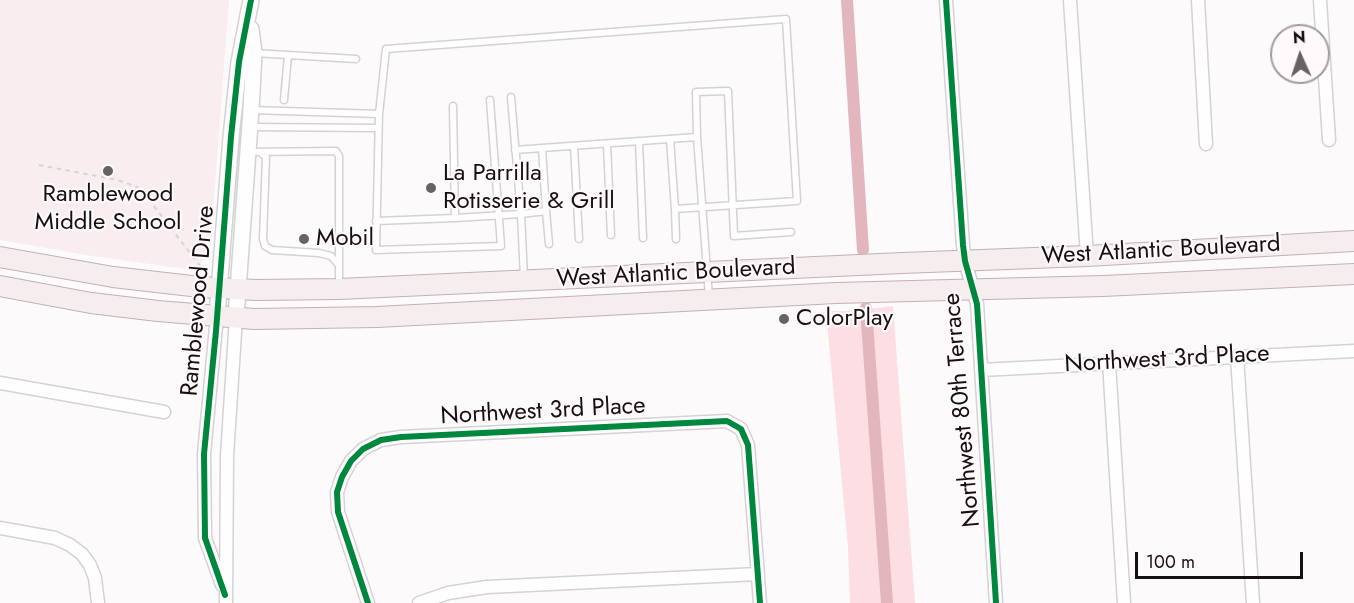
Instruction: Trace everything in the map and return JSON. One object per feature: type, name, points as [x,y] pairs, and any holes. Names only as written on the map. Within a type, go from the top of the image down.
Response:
[{"type":"main road","name":"West Atlantic Boulevard","points":[[0,257],[113,278],[228,290],[339,289],[1087,256],[1354,241]]},
{"type":"main road","name":"West Atlantic Boulevard","points":[[0,286],[91,303],[226,317],[377,317],[836,293],[973,290],[1354,274]]},
{"type":"street","name":"Northwest 80th Terrace","points":[[946,0],[965,261],[976,304],[996,603]]},
{"type":"street","points":[[1071,0],[1087,256]]},
{"type":"street","points":[[1198,0],[1206,144]]},
{"type":"street","points":[[1320,0],[1329,140]]},
{"type":"street","name":"Ramblewood Drive","points":[[228,290],[254,152],[250,127],[254,53],[250,7]]},
{"type":"street","name":"Ramblewood Drive","points":[[225,599],[226,317],[231,137],[239,62],[250,7]]},
{"type":"street","name":"Ramblewood Drive","points":[[225,599],[206,538],[204,454],[226,317]]},
{"type":"street","name":"Northwest 3rd Place","points":[[981,370],[1354,351]]},
{"type":"street","points":[[1237,356],[1253,603]]},
{"type":"street","points":[[1109,362],[1124,603]]},
{"type":"street","points":[[0,383],[164,412]]},
{"type":"street","name":"Northwest 3rd Place","points":[[368,603],[338,512],[337,492],[351,461],[363,449],[381,440],[401,437],[727,421],[741,429],[748,445],[758,574]]},
{"type":"street","points":[[0,528],[56,538],[82,554],[95,578],[98,603]]},
{"type":"street","points":[[419,603],[448,593],[488,587],[758,574],[760,603]]},
{"type":"lane","points":[[490,100],[501,246],[376,249],[378,128],[386,49],[786,19],[796,201],[675,209]]},
{"type":"lane","points":[[254,53],[356,59]]},
{"type":"lane","points":[[284,100],[288,55]]},
{"type":"lane","points":[[709,301],[696,92],[728,91],[734,236],[791,232]]},
{"type":"lane","points":[[511,97],[524,281]]},
{"type":"lane","points":[[453,106],[455,219]]},
{"type":"lane","points":[[251,111],[379,114]]},
{"type":"lane","points":[[250,127],[378,128]]},
{"type":"lane","points":[[515,150],[698,137]]},
{"type":"lane","points":[[670,139],[676,239]]},
{"type":"lane","points":[[639,141],[644,238]]},
{"type":"lane","points":[[607,144],[611,236]]},
{"type":"lane","points":[[574,146],[579,239]]},
{"type":"lane","points":[[542,148],[549,244]]},
{"type":"lane","points":[[254,152],[336,151],[339,156],[339,289]]},
{"type":"lane","points":[[254,152],[266,157],[263,239],[265,246],[272,250],[320,253],[331,256],[338,264]]},
{"type":"lane","points":[[376,220],[455,219],[546,212]]},
{"type":"path","points":[[39,165],[118,180],[137,188],[201,267]]},
{"type":"shaded area","name":"Ramblewood Middle School","points":[[0,0],[229,0],[210,250],[197,266],[185,269],[0,240]]},
{"type":"shaded area","points":[[893,306],[915,603],[850,603],[848,548],[826,311],[853,311]]},
{"type":"waterway","points":[[847,0],[863,250]]},
{"type":"waterway","points":[[866,308],[887,603]]},
{"type":"cycle path","points":[[225,595],[205,538],[204,454],[231,137],[239,62],[251,0]]},
{"type":"cycle path","points":[[946,0],[963,245],[977,304],[996,603]]},
{"type":"cycle path","points":[[368,603],[338,512],[337,492],[351,461],[363,449],[381,440],[401,437],[727,421],[741,429],[748,445],[760,603]]},
{"type":"place","name":"Ramblewood Middle School","points":[[108,171]]},
{"type":"place","name":"La Parrilla Rotisserie & Grill","points":[[431,188]]},
{"type":"place","name":"Mobil","points":[[304,239]]},
{"type":"place","name":"ColorPlay","points":[[784,319]]}]
